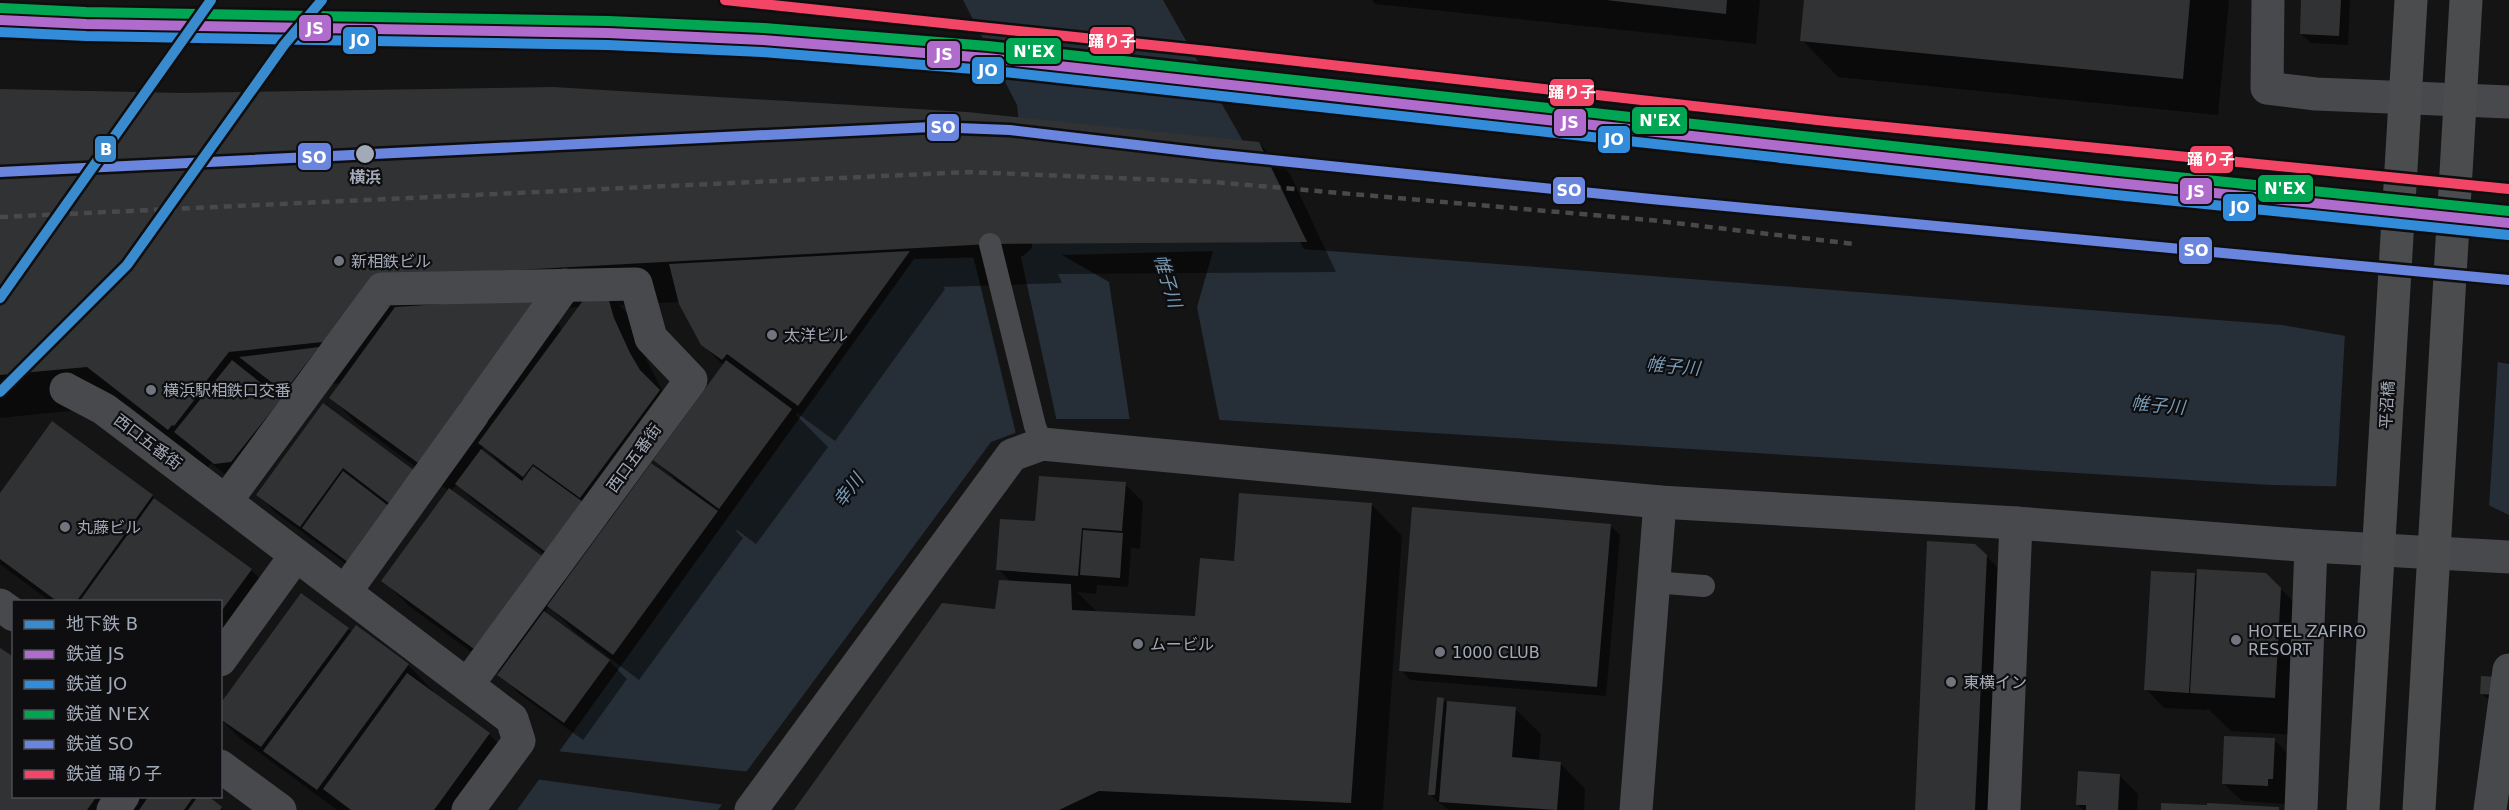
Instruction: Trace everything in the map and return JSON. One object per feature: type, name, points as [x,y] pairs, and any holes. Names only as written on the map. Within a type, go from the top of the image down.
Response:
[{"type":"main road","name":"平沼橋","points":[[2363,810],[2411,0]]},
{"type":"main road","points":[[2419,810],[2466,0]]},
{"type":"street","points":[[2268,0],[2267,88],[2316,94],[2509,102]]},
{"type":"street","name":"西口五番街","points":[[226,501],[382,289],[636,284],[651,338],[690,380],[468,684]]},
{"type":"street","points":[[345,592],[565,285]]},
{"type":"street","name":"西口五番街","points":[[66,389],[104,409],[512,719],[519,741],[468,810]]},
{"type":"street","points":[[751,810],[1012,455],[1042,444],[1660,502],[2016,523],[2311,546],[2509,557]]},
{"type":"street","points":[[1636,810],[1660,502]]},
{"type":"street","points":[[2004,810],[2016,523]]},
{"type":"street","points":[[2301,810],[2311,546]]},
{"type":"street","points":[[222,657],[296,555]]},
{"type":"street","points":[[2490,810],[2509,670]]},
{"type":"street","points":[[222,767],[280,810]]},
{"type":"lane","points":[[990,244],[1035,426],[1042,444]]},
{"type":"lane","points":[[1653,582],[1704,586]]},
{"type":"water","points":[[963,0],[1163,0],[1304,249],[2282,325],[2509,364],[2509,515],[2455,489],[2271,485],[1205,419],[1053,419],[991,442],[718,810],[517,810],[914,259],[1023,256],[1032,248],[1017,105]]},
{"type":"pier","points":[[1213,251],[1197,307],[1220,423],[1130,422],[1109,282],[1062,255]]},
{"type":"pier","points":[[1020,253],[1057,422],[1016,434],[973,255]]},
{"type":"pier","points":[[2345,333],[2498,359],[2489,509],[2455,492],[2336,490]]},
{"type":"pier","points":[[556,751],[750,772],[725,805],[535,779]]},
{"type":"building","points":[[1606,0],[1727,0],[1726,14]]},
{"type":"building","points":[[1804,0],[2190,0],[2183,79],[1800,41]]},
{"type":"building","points":[[2301,0],[2341,0],[2339,36],[2300,34]]},
{"type":"building","name":"新相鉄ビル","points":[[553,87],[967,112],[1259,142],[1307,242],[990,244],[370,278],[323,342],[229,352],[174,426],[172,425],[168,430],[87,367],[0,375],[0,89],[181,93]]},
{"type":"building","name":"太洋ビル","points":[[910,251],[798,406],[727,354],[722,360],[701,345],[679,304],[669,264]]},
{"type":"building","points":[[606,290],[614,318],[630,353],[640,370],[660,390],[580,498],[533,464],[523,477],[478,443],[590,291]]},
{"type":"building","points":[[534,298],[539,310],[425,468],[329,398],[395,307]]},
{"type":"building","points":[[319,347],[284,392],[239,357]]},
{"type":"building","points":[[232,360],[281,399],[231,462],[214,464],[174,432]]},
{"type":"building","points":[[726,360],[792,409],[719,509],[653,460]]},
{"type":"building","points":[[323,403],[415,471],[390,504],[343,468],[300,527],[256,495]]},
{"type":"building","name":"丸藤ビル","points":[[52,421],[153,495],[77,600],[55,600],[0,559],[0,493]]},
{"type":"building","points":[[481,449],[522,481],[533,466],[583,502],[547,553],[455,484]]},
{"type":"building","points":[[651,463],[718,511],[613,655],[547,606]]},
{"type":"building","points":[[343,471],[390,507],[349,563],[302,528]]},
{"type":"building","points":[[1039,476],[1126,482],[1122,531],[1082,528],[1078,576],[996,570],[1000,519],[1035,521]]},
{"type":"building","points":[[449,488],[542,556],[474,649],[381,581]]},
{"type":"building","name":"ムービル","points":[[1239,493],[1372,503],[1351,803],[1099,791],[1059,810],[794,810],[942,603],[995,609],[999,580],[1071,584],[1072,610],[1195,616],[1200,558],[1234,561]]},
{"type":"building","points":[[154,498],[252,569],[222,610],[222,600],[80,600]]},
{"type":"building","name":"1000 CLUB","points":[[1412,507],[1611,524],[1597,687],[1399,671]]},
{"type":"building","points":[[1083,530],[1123,533],[1120,578],[1080,575]]},
{"type":"building","name":"東横イン","points":[[1927,541],[1975,544],[1987,555],[1975,810],[1915,810]]},
{"type":"building","name":"HOTEL ZAFIRO RESORT","points":[[2197,569],[2266,573],[2281,588],[2275,698],[2190,693]]},
{"type":"building","points":[[2151,571],[2195,573],[2189,693],[2144,690]]},
{"type":"building","points":[[301,593],[349,628],[261,747],[222,720],[222,701]]},
{"type":"building","points":[[544,611],[610,660],[564,723],[497,675]]},
{"type":"building","points":[[356,625],[409,664],[317,790],[263,751]]},
{"type":"building","points":[[0,648],[12,656],[12,798],[96,798],[87,810],[0,810]]},
{"type":"building","points":[[407,673],[490,733],[434,810],[351,810],[323,789]]},
{"type":"building","points":[[2481,676],[2500,677],[2499,695],[2480,694]]},
{"type":"building","points":[[1437,697],[1444,698],[1435,795],[1428,795]]},
{"type":"building","points":[[1447,701],[1516,707],[1512,757],[1561,762],[1557,810],[1439,802]]},
{"type":"building","points":[[2224,736],[2275,738],[2273,779],[2268,779],[2268,786],[2222,784]]},
{"type":"building","points":[[2078,771],[2120,774],[2118,810],[2086,810],[2086,805],[2076,805]]},
{"type":"building","points":[[148,798],[193,798],[184,810],[139,810]]},
{"type":"building","points":[[197,798],[211,798],[222,807],[220,810],[188,810]]},
{"type":"building","points":[[2161,803],[2279,807],[2279,810],[2161,810]]},
{"type":"railway","points":[[0,217],[969,172],[1214,182],[1650,220],[1854,244]]},
{"type":"metro line","name":"B","points":[[0,298],[211,0]]},
{"type":"metro line","name":"B","points":[[0,392],[127,265],[284,45],[322,0]]},
{"type":"rail line","name":"踊り子","points":[[725,0],[1208,51],[1826,121],[2509,189]]},
{"type":"rail line","name":"N'EX","points":[[1,8],[86,12],[609,21],[764,28],[988,46],[2118,171],[2509,211]]},
{"type":"rail line","name":"JS","points":[[0,20],[86,24],[608,33],[763,40],[987,58],[2117,183],[2509,223]]},
{"type":"rail line","name":"JO","points":[[0,32],[86,36],[608,45],[762,52],[986,70],[2116,195],[2508,235]]},
{"type":"rail line","name":"SO","points":[[0,172],[932,127],[1010,130],[1213,154],[1651,199],[2509,280]]},
{"type":"place","name":"横浜","points":[[365,154]]},
{"type":"place","name":"新相鉄ビル","points":[[339,261]]},
{"type":"place","name":"太洋ビル","points":[[772,335]]},
{"type":"place","name":"横浜駅相鉄口交番","points":[[151,390]]},
{"type":"place","name":"丸藤ビル","points":[[65,527]]},
{"type":"place","name":"HOTEL ZAFIRO RESORT","points":[[2236,640]]},
{"type":"place","name":"ムービル","points":[[1138,644]]},
{"type":"place","name":"1000 CLUB","points":[[1440,652]]},
{"type":"place","name":"東横イン","points":[[1951,682]]},
{"type":"water label","name":"帷子川","points":[[1168,281]]},
{"type":"water label","name":"帷子川","points":[[1673,366]]},
{"type":"water label","name":"帷子川","points":[[2158,405]]},
{"type":"water label","name":"幸川","points":[[848,490]]}]
